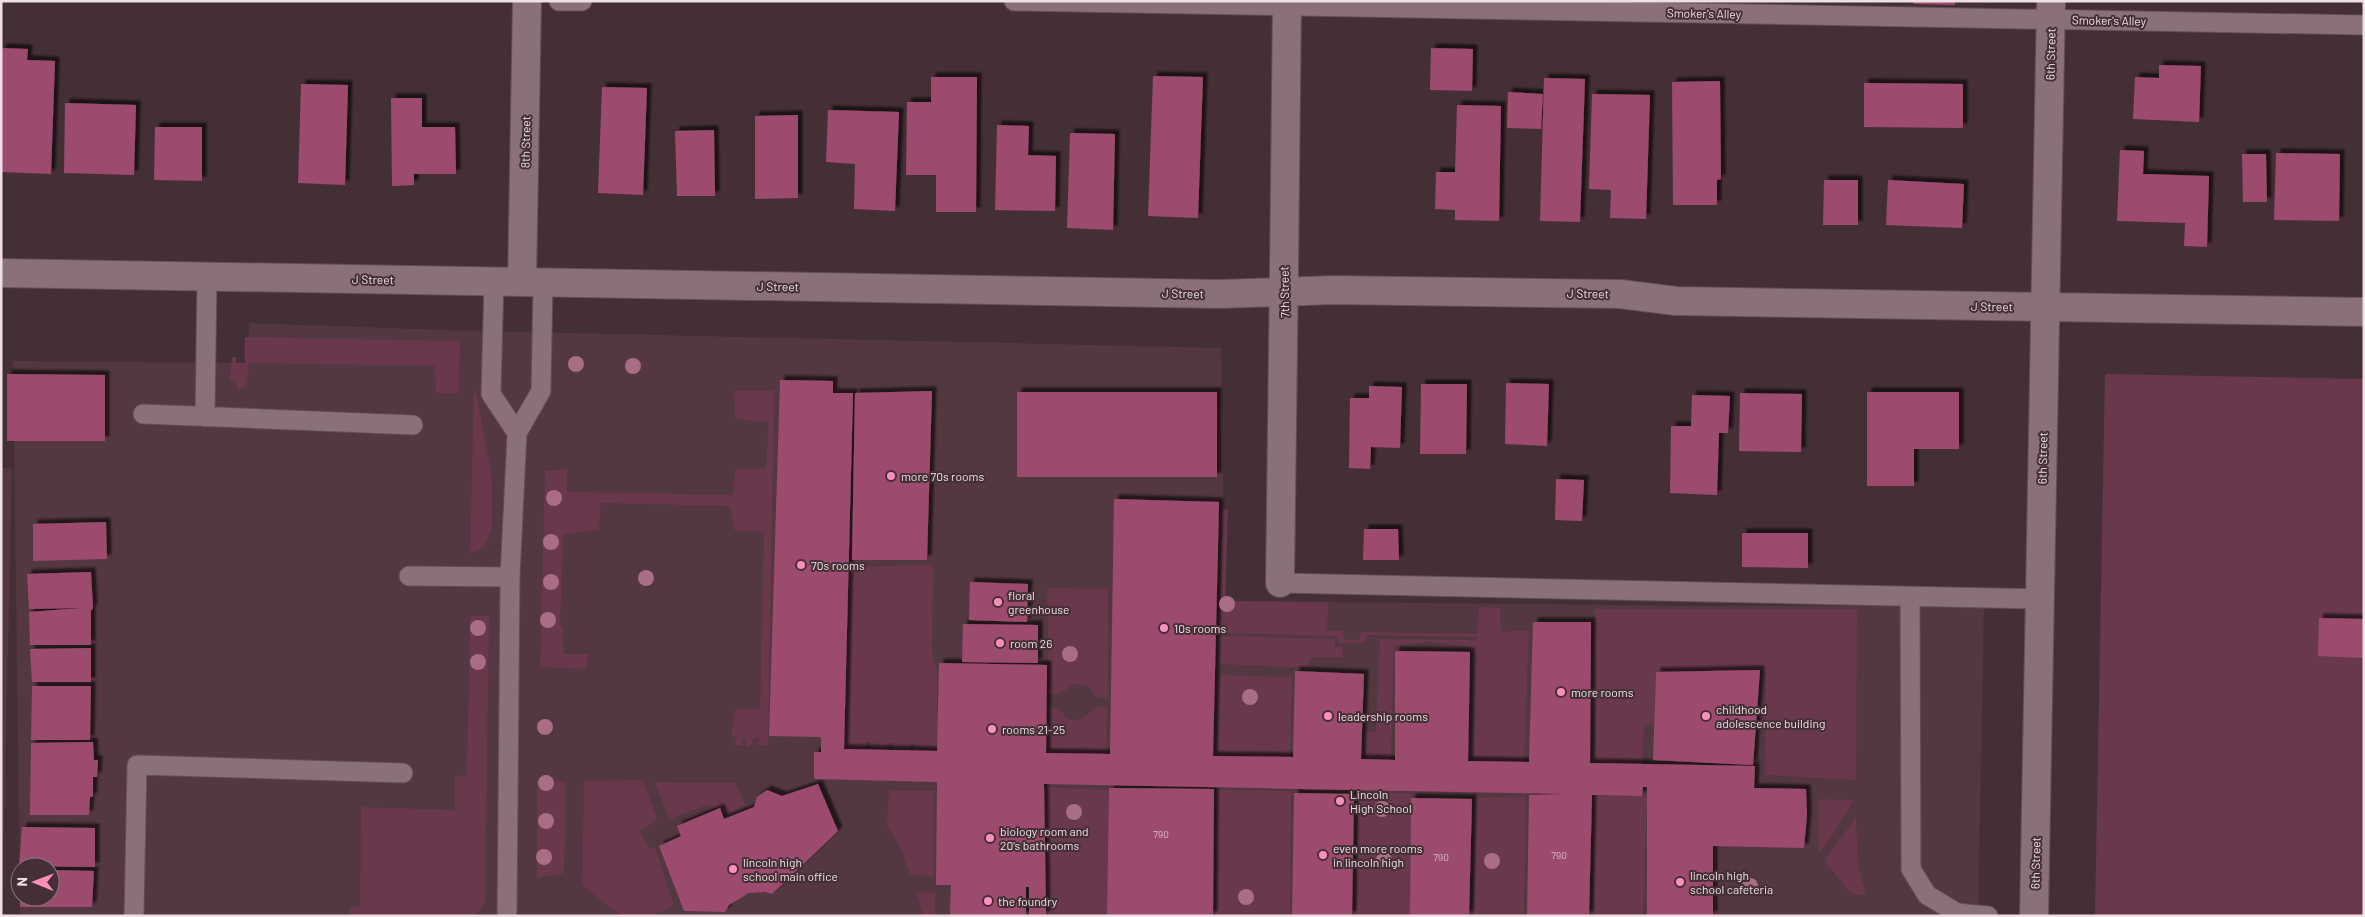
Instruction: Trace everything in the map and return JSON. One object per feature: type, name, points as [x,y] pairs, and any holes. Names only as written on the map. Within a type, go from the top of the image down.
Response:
[{"type":"street","name":"8th Street","points":[[527,1],[533,282]]},
{"type":"street","name":"7th Street","points":[[1280,583],[1287,4]]},
{"type":"street","name":"6th Street","points":[[2034,916],[2051,10]]},
{"type":"street","name":"J Street","points":[[1,273],[1220,294],[1334,290],[1610,294],[1676,300],[2364,312]]},
{"type":"lane","points":[[559,1],[582,1]]},
{"type":"lane","name":"Smoker's Alley","points":[[1014,1],[2051,10],[2364,25]]},
{"type":"lane","points":[[205,417],[208,277]]},
{"type":"lane","points":[[494,281],[491,394],[518,434]]},
{"type":"lane","points":[[507,916],[510,576],[518,434],[541,390],[533,282]]},
{"type":"lane","points":[[143,414],[413,425]]},
{"type":"lane","points":[[409,576],[510,576]]},
{"type":"lane","points":[[1280,583],[2040,599]]},
{"type":"lane","points":[[1910,596],[1911,869],[1927,895],[1957,913],[1988,916]]},
{"type":"lane","points":[[134,916],[137,765],[404,772]]},
{"type":"shaded area","name":"Lincoln High School","points":[[249,323],[446,330],[1221,348],[1225,601],[1714,606],[1984,605],[1978,916],[20,916],[20,907],[60,907],[60,857],[20,857],[13,361],[248,363]]},
{"type":"shaded area","points":[[245,337],[460,341],[459,393],[436,393],[435,366],[249,363],[247,384],[244,388],[238,390],[235,382],[230,379],[232,357],[236,357],[236,363],[245,363]]},
{"type":"shaded area","points":[[2105,374],[2364,379],[2364,916],[2095,916]]},
{"type":"shaded area","points":[[474,390],[477,396],[492,478],[492,528],[485,545],[480,550],[470,553]]},
{"type":"shaded area","points":[[734,391],[774,391],[768,745],[758,746],[759,738],[754,738],[751,746],[746,746],[745,738],[742,738],[742,745],[735,745],[736,737],[731,737],[735,709],[760,709],[764,532],[734,530],[730,506],[601,503],[599,530],[563,534],[560,625],[563,626],[564,654],[588,654],[587,669],[540,667],[545,471],[567,469],[567,492],[733,495],[735,470],[766,468],[769,421],[751,421],[735,417]]},
{"type":"shaded area","points":[[1,467],[12,469],[2,916],[1,916]]},
{"type":"shaded area","points":[[1222,509],[1228,510],[1225,601],[1328,602],[1327,630],[1343,631],[1345,640],[1359,640],[1361,632],[1477,634],[1479,607],[1500,608],[1501,632],[1529,630],[1524,762],[1474,761],[1477,653],[1470,652],[1470,647],[1431,642],[1394,645],[1391,759],[1366,759],[1365,732],[1376,732],[1380,639],[1477,640],[1477,637],[1367,635],[1365,643],[1338,643],[1337,636],[1219,633]]},
{"type":"shaded area","points":[[933,565],[932,653],[937,669],[937,751],[915,750],[915,743],[910,744],[908,750],[893,750],[894,743],[888,744],[887,749],[870,749],[871,742],[866,742],[865,749],[844,749],[850,567]]},
{"type":"shaded area","points":[[1047,588],[1108,589],[1108,698],[1094,696],[1090,687],[1082,684],[1075,684],[1055,694],[1049,692]]},
{"type":"shaded area","points":[[1595,609],[1857,609],[1856,780],[1765,775],[1766,670],[1656,672],[1653,724],[1644,725],[1642,764],[1596,763]]},
{"type":"shaded area","points":[[470,616],[489,616],[485,902],[473,916],[350,916],[350,907],[360,906],[361,807],[455,810],[455,777],[467,775]]},
{"type":"shaded area","points":[[1219,636],[1335,639],[1335,647],[1343,647],[1342,657],[1310,658],[1309,668],[1219,664]]},
{"type":"shaded area","points":[[1220,675],[1292,677],[1290,757],[1217,756]]},
{"type":"shaded area","points":[[1049,707],[1058,708],[1066,717],[1079,720],[1096,707],[1107,707],[1106,754],[1049,753]]},
{"type":"shaded area","points":[[643,780],[657,819],[640,831],[649,849],[655,847],[674,906],[651,916],[621,916],[582,885],[584,781]]},
{"type":"shaded area","points":[[537,781],[566,782],[564,873],[537,878]]},
{"type":"shaded area","points":[[654,782],[735,783],[746,806],[728,813],[707,805],[670,819]]},
{"type":"shaded area","points":[[1044,787],[1109,790],[1107,916],[1046,916]]},
{"type":"shaded area","points":[[889,790],[934,791],[934,876],[910,875],[903,853],[887,824]]},
{"type":"shaded area","points":[[1216,790],[1291,791],[1290,916],[1216,916]]},
{"type":"shaded area","points":[[1359,793],[1411,793],[1410,916],[1356,916]]},
{"type":"shaded area","points":[[1594,796],[1642,796],[1647,798],[1643,916],[1593,916]]},
{"type":"shaded area","points":[[1526,797],[1524,916],[1474,916],[1476,798]]},
{"type":"shaded area","points":[[1819,799],[1853,800],[1832,836],[1819,852]]},
{"type":"shaded area","points":[[1856,817],[1858,864],[1866,894],[1853,895],[1824,861]]},
{"type":"shaded area","points":[[916,892],[935,893],[935,916],[923,916]]},
{"type":"building","points":[[1914,1],[1955,1],[1955,5],[1913,4]]},
{"type":"building","points":[[1,48],[28,49],[27,60],[55,61],[51,174],[1,172]]},
{"type":"building","points":[[1431,48],[1473,49],[1472,91],[1430,90]]},
{"type":"building","points":[[2159,65],[2201,66],[2199,122],[2133,119],[2135,77],[2159,78]]},
{"type":"building","points":[[1153,76],[1203,77],[1198,218],[1148,216]]},
{"type":"building","points":[[931,77],[977,77],[976,212],[936,212],[936,175],[906,175],[907,102],[931,102]]},
{"type":"building","points":[[1544,78],[1585,79],[1580,222],[1540,221]]},
{"type":"building","points":[[1720,81],[1721,179],[1717,180],[1717,205],[1673,205],[1672,82]]},
{"type":"building","points":[[1864,83],[1963,84],[1963,128],[1864,127]]},
{"type":"building","points":[[301,84],[348,85],[345,185],[298,183]]},
{"type":"building","points":[[602,87],[647,88],[643,195],[598,193]]},
{"type":"building","points":[[1508,92],[1543,94],[1541,129],[1507,128]]},
{"type":"building","points":[[1592,94],[1650,95],[1646,219],[1610,218],[1611,190],[1589,189]]},
{"type":"building","points":[[391,98],[422,98],[422,127],[455,127],[456,174],[414,174],[414,185],[392,186]]},
{"type":"building","points":[[65,103],[136,105],[134,175],[64,173]]},
{"type":"building","points":[[1457,105],[1501,106],[1499,221],[1455,220],[1455,210],[1435,209],[1436,172],[1455,172]]},
{"type":"building","points":[[828,110],[899,112],[895,211],[854,209],[855,164],[826,162]]},
{"type":"building","points":[[798,115],[798,198],[755,199],[755,116]]},
{"type":"building","points":[[997,125],[1029,126],[1028,155],[1056,156],[1055,211],[995,210]]},
{"type":"building","points":[[155,127],[202,127],[202,181],[154,180]]},
{"type":"building","points":[[714,130],[715,196],[677,196],[675,131]]},
{"type":"building","points":[[1070,133],[1115,134],[1113,230],[1067,228]]},
{"type":"building","points":[[2120,150],[2144,151],[2143,174],[2209,176],[2207,247],[2184,246],[2185,223],[2117,221]]},
{"type":"building","points":[[2276,153],[2340,154],[2339,221],[2274,220]]},
{"type":"building","points":[[2242,154],[2266,154],[2267,202],[2243,202]]},
{"type":"building","points":[[1824,180],[1858,180],[1858,225],[1823,225]]},
{"type":"building","points":[[1888,180],[1964,184],[1962,228],[1886,225]]},
{"type":"building","points":[[7,374],[105,375],[105,441],[7,441]]},
{"type":"building","points":[[780,380],[833,381],[833,393],[853,393],[844,749],[937,751],[939,663],[1047,665],[1046,753],[1110,754],[1114,499],[1219,502],[1213,756],[1293,757],[1295,671],[1364,674],[1361,759],[1395,760],[1395,651],[1470,652],[1468,761],[1529,762],[1533,622],[1591,622],[1590,763],[1755,766],[1754,788],[1806,789],[1807,815],[1804,848],[1713,846],[1713,916],[1647,916],[1647,787],[1643,787],[1642,796],[1592,795],[1589,916],[1527,916],[1529,795],[1566,794],[1044,784],[1046,916],[1029,916],[1029,887],[1026,887],[1026,916],[950,916],[951,885],[936,885],[937,782],[814,779],[814,752],[821,752],[821,737],[769,736]]},
{"type":"building","points":[[1506,383],[1549,384],[1547,446],[1505,444]]},
{"type":"building","points":[[1421,384],[1467,384],[1466,454],[1420,454]]},
{"type":"building","points":[[1369,386],[1402,387],[1400,448],[1371,447],[1370,469],[1349,468],[1350,398],[1369,398]]},
{"type":"building","name":"more 70s rooms","points":[[932,391],[927,560],[852,560],[855,393]]},
{"type":"building","points":[[1017,392],[1217,392],[1217,477],[1017,477]]},
{"type":"building","points":[[1867,392],[1959,392],[1959,449],[1914,449],[1914,486],[1867,486]]},
{"type":"building","points":[[1740,393],[1802,394],[1801,452],[1739,451]]},
{"type":"building","points":[[1692,395],[1730,396],[1728,433],[1719,433],[1717,495],[1670,493],[1671,426],[1691,426]]},
{"type":"building","points":[[1556,479],[1584,480],[1582,521],[1555,520]]},
{"type":"building","points":[[106,522],[107,559],[33,561],[33,524]]},
{"type":"building","points":[[1364,529],[1398,529],[1399,560],[1363,560]]},
{"type":"building","points":[[1742,533],[1808,533],[1808,568],[1742,567]]},
{"type":"building","points":[[91,572],[93,608],[91,611],[91,645],[30,645],[29,612],[81,608],[29,609],[27,574]]},
{"type":"building","name":"floral greenhouse","points":[[970,582],[1028,584],[1027,622],[969,620]]},
{"type":"building","points":[[2319,618],[2364,619],[2364,658],[2318,656]]},
{"type":"building","name":"room 26","points":[[963,624],[1038,625],[1038,663],[962,662]]},
{"type":"building","points":[[91,648],[91,682],[32,682],[30,649]]},
{"type":"building","name":"childhood adolescence building","points":[[1760,670],[1753,765],[1653,760],[1656,672]]},
{"type":"building","points":[[32,686],[91,686],[90,740],[31,740]]},
{"type":"building","points":[[93,742],[94,760],[98,760],[97,777],[93,777],[93,797],[90,797],[89,815],[30,815],[31,743]]},
{"type":"building","name":"lincoln high school main office","points":[[818,784],[838,831],[772,894],[765,892],[749,893],[729,905],[725,912],[684,911],[659,846],[681,836],[677,826],[720,808],[724,819],[754,807],[757,797],[767,790],[782,796]]},
{"type":"building","points":[[1109,788],[1214,789],[1213,916],[1107,916]]},
{"type":"building","name":"even more rooms in lincoln high","points":[[1294,793],[1354,794],[1352,916],[1292,916]]},
{"type":"building","points":[[1411,798],[1472,799],[1469,916],[1410,916]]},
{"type":"building","points":[[22,827],[95,828],[95,867],[60,867],[60,857],[20,857]]},
{"type":"building","points":[[60,870],[94,871],[92,907],[60,907]]},
{"type":"place","name":"more 70s rooms","points":[[891,476]]},
{"type":"place","name":"70s rooms","points":[[801,565]]},
{"type":"place","name":"floral greenhouse","points":[[998,602]]},
{"type":"place","name":"10s rooms","points":[[1164,628]]},
{"type":"place","name":"room 26","points":[[1000,643]]},
{"type":"place","name":"more rooms","points":[[1561,692]]},
{"type":"place","name":"leadership rooms","points":[[1328,716]]},
{"type":"place","name":"childhood adolescence building","points":[[1706,716]]},
{"type":"place","name":"rooms 21-25","points":[[992,729]]},
{"type":"place","name":"Lincoln High School","points":[[1340,801]]},
{"type":"place","name":"biology room and 20's bathrooms","points":[[990,838]]},
{"type":"place","name":"even more rooms in lincoln high","points":[[1323,855]]},
{"type":"place","name":"lincoln high school main office","points":[[733,869]]},
{"type":"place","name":"lincoln high school cafeteria","points":[[1680,882]]},
{"type":"place","name":"the foundry","points":[[988,901]]}]
